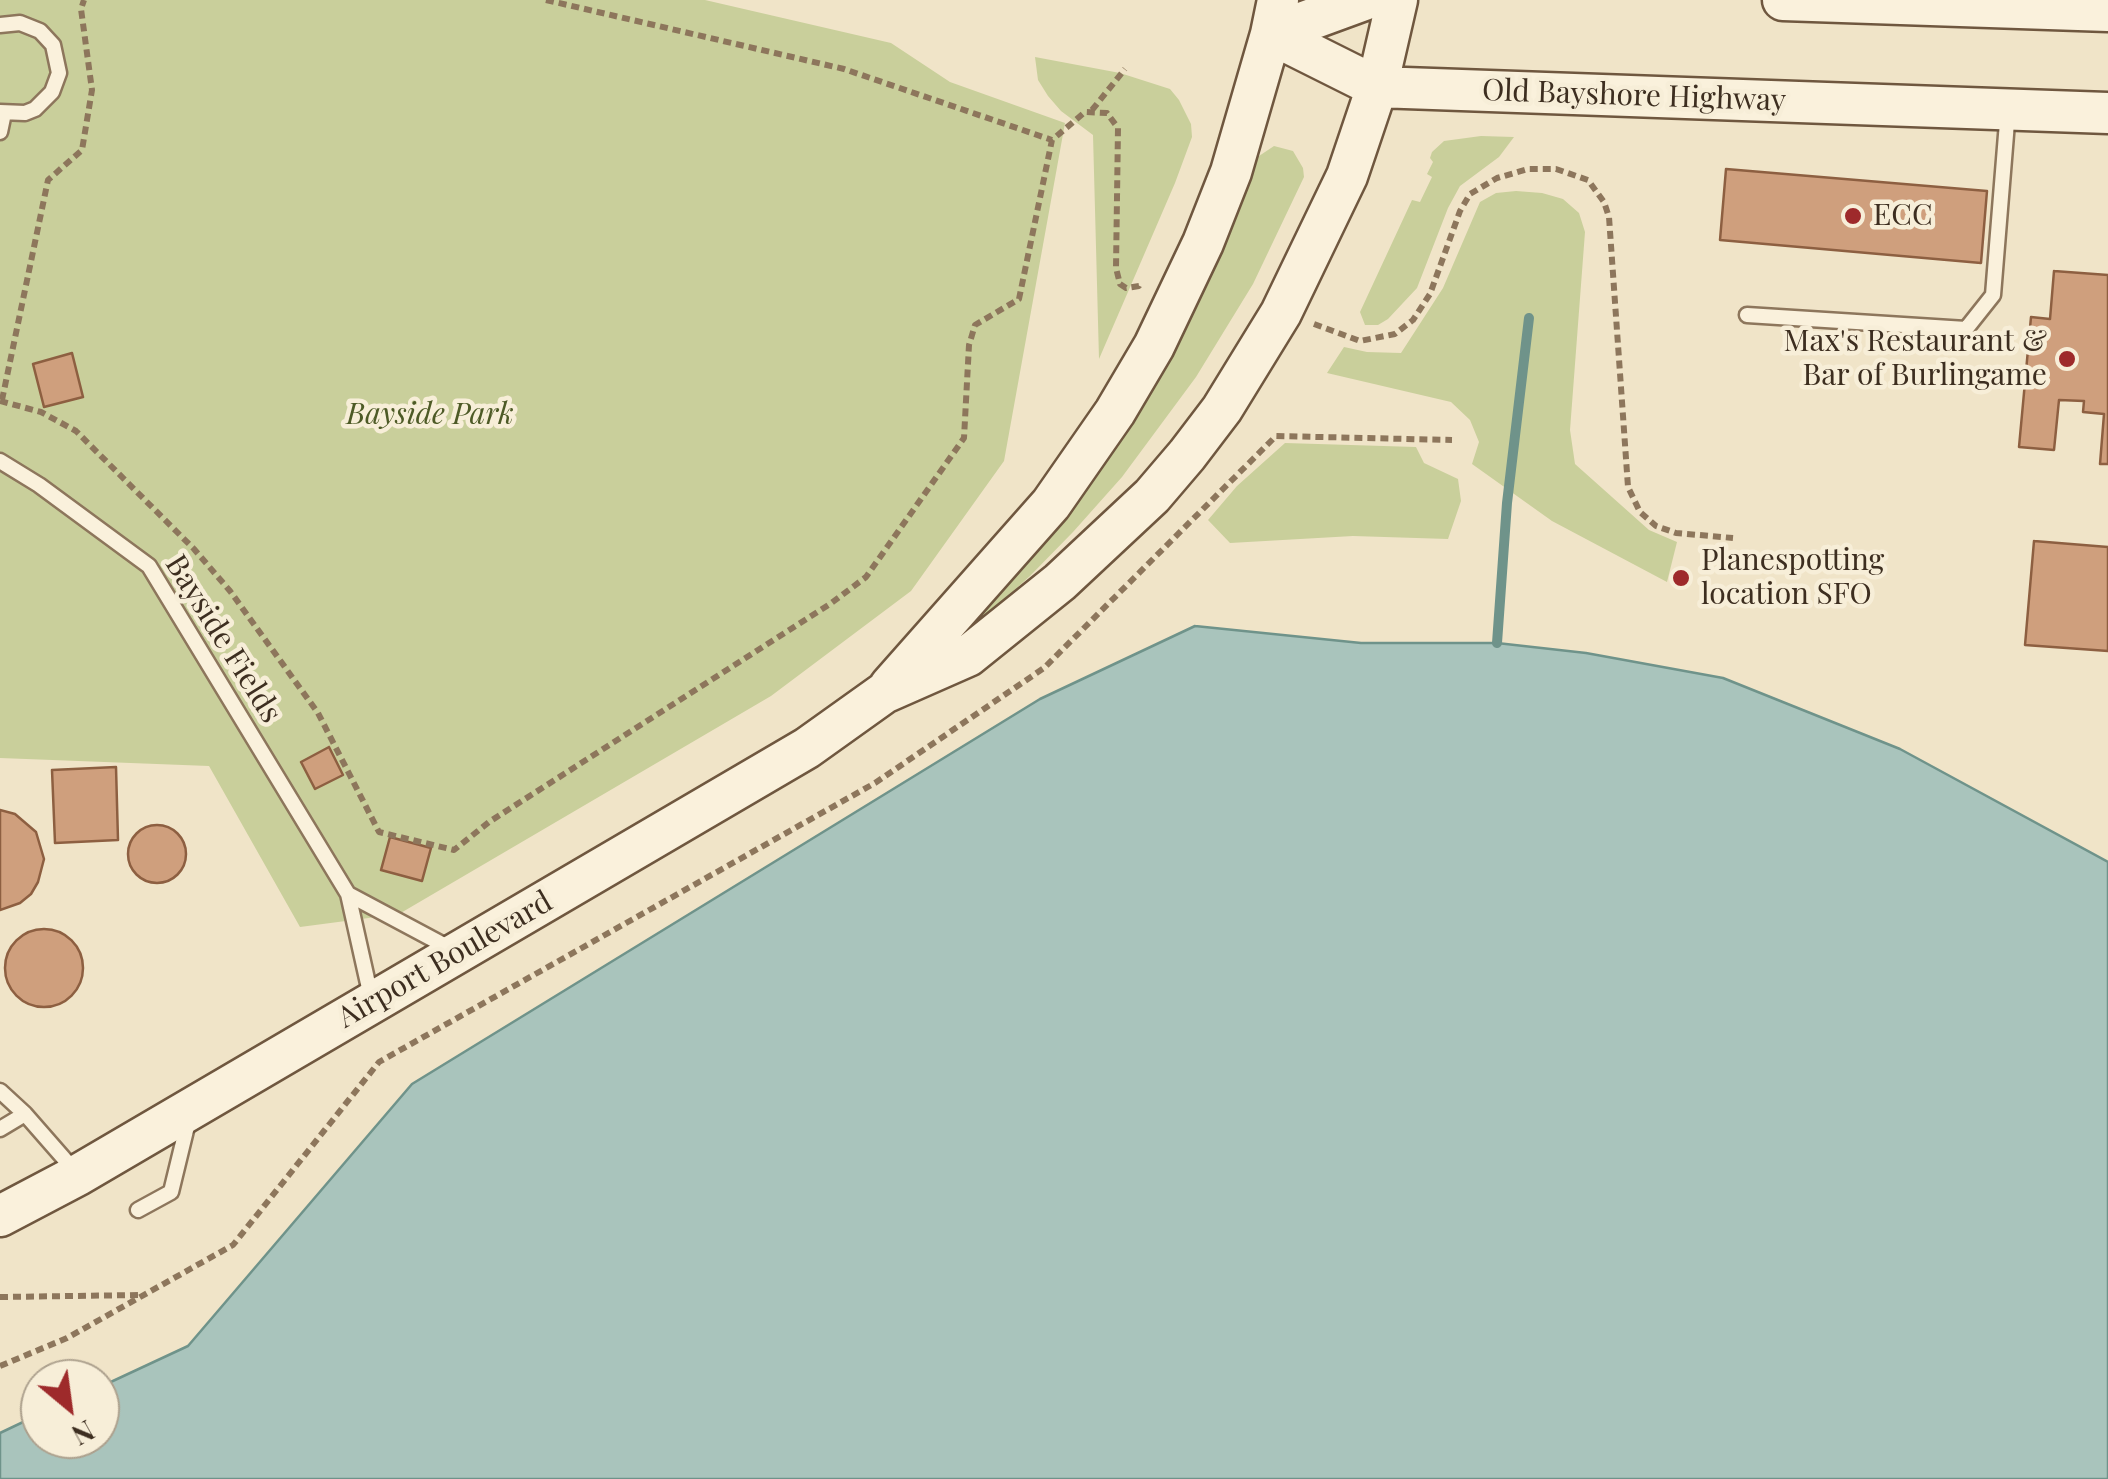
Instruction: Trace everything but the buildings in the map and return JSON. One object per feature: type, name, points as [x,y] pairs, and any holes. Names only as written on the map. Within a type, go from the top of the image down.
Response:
[{"type":"main road","points":[[1274,17],[1364,0]]},
{"type":"main road","name":"Airport Boulevard","points":[[0,1216],[78,1175],[807,748],[884,693],[968,656],[1060,582],[1152,496],[1199,440],[1281,312],[1347,176],[1376,87],[1396,0]]},
{"type":"main road","points":[[1783,0],[2108,11]]},
{"type":"main road","name":"Old Bayshore Highway","points":[[1274,17],[1376,87],[2108,113]]},
{"type":"main road","name":"Airport Boulevard","points":[[884,693],[1051,504],[1125,396],[1154,346],[1203,243],[1230,172],[1274,17]]},
{"type":"lane","points":[[0,24],[20,22],[40,31],[53,45],[59,64],[57,83],[45,102],[24,113],[2,113],[0,132]]},
{"type":"lane","points":[[1746,315],[1966,329],[1993,296],[2008,110]]},
{"type":"lane","name":"Bayside Fields","points":[[0,461],[40,485],[149,566],[348,894],[372,1003]]},
{"type":"lane","points":[[348,894],[458,953]]},
{"type":"lane","points":[[0,1091],[78,1175]]},
{"type":"lane","points":[[138,1210],[171,1192],[192,1108]]},
{"type":"lane","points":[[0,1129],[25,1114]]},
{"type":"path","points":[[84,0],[81,9],[92,90],[82,150],[48,180],[1,400],[40,412],[76,431],[194,548],[318,713],[379,832],[454,850],[505,811],[830,604],[866,576],[964,438],[969,345],[975,326],[1019,299],[1052,140],[1085,112],[1107,113],[1115,120],[1120,136],[1116,268],[1120,284],[1126,288],[1138,286],[1146,272]]},
{"type":"path","points":[[546,0],[844,68],[1052,140]]},
{"type":"path","points":[[1092,110],[1125,69]]},
{"type":"path","points":[[1281,312],[1360,341],[1395,334],[1413,320],[1430,294],[1470,194],[1497,178],[1528,169],[1556,168],[1588,180],[1610,218],[1628,487],[1640,512],[1656,526],[1676,533],[1733,538]]},
{"type":"path","points":[[0,1366],[67,1338],[232,1245],[379,1062],[875,784],[1044,668],[1276,436],[1452,440]]},
{"type":"path","points":[[0,1297],[143,1295]]},
{"type":"green space","name":"Bayside Park","points":[[0,0],[705,0],[891,43],[950,82],[1065,123],[1004,461],[911,591],[771,696],[399,914],[300,927],[209,766],[0,758]]},
{"type":"green space","points":[[1035,57],[1120,73],[1170,89],[1191,124],[1192,137],[1175,183],[1099,359],[1093,135],[1048,96],[1038,80]]},
{"type":"green space","points":[[1514,137],[1499,157],[1460,186],[1417,288],[1388,319],[1378,325],[1365,325],[1360,312],[1412,200],[1420,202],[1432,177],[1427,174],[1433,162],[1432,152],[1444,141]]},
{"type":"green space","points":[[1274,146],[1293,151],[1304,177],[1253,284],[1196,377],[1122,477],[1073,532],[953,645],[1253,160]]},
{"type":"green space","points":[[1516,191],[1563,199],[1579,213],[1585,232],[1570,430],[1575,464],[1649,530],[1677,542],[1667,582],[1552,521],[1472,464],[1479,442],[1470,420],[1451,402],[1327,373],[1344,347],[1401,353],[1443,288],[1480,202],[1496,193]]},
{"type":"green space","points":[[1285,443],[1416,447],[1424,463],[1458,479],[1461,501],[1448,539],[1353,536],[1230,543],[1208,520],[1237,486]]},
{"type":"water","points":[[1195,626],[1361,643],[1497,643],[1586,653],[1723,678],[1900,749],[2108,862],[2108,1479],[0,1479],[0,1433],[20,1424],[20,1459],[120,1459],[120,1378],[188,1346],[412,1084],[1040,699]]},
{"type":"waterway","points":[[1497,643],[1507,503],[1529,318]]},
{"type":"place","name":"ECC","points":[[1853,216]]},
{"type":"place","name":"Max's Restaurant & Bar of Burlingame","points":[[2067,359]]},
{"type":"place","name":"Planespotting location SFO","points":[[1681,578]]}]
